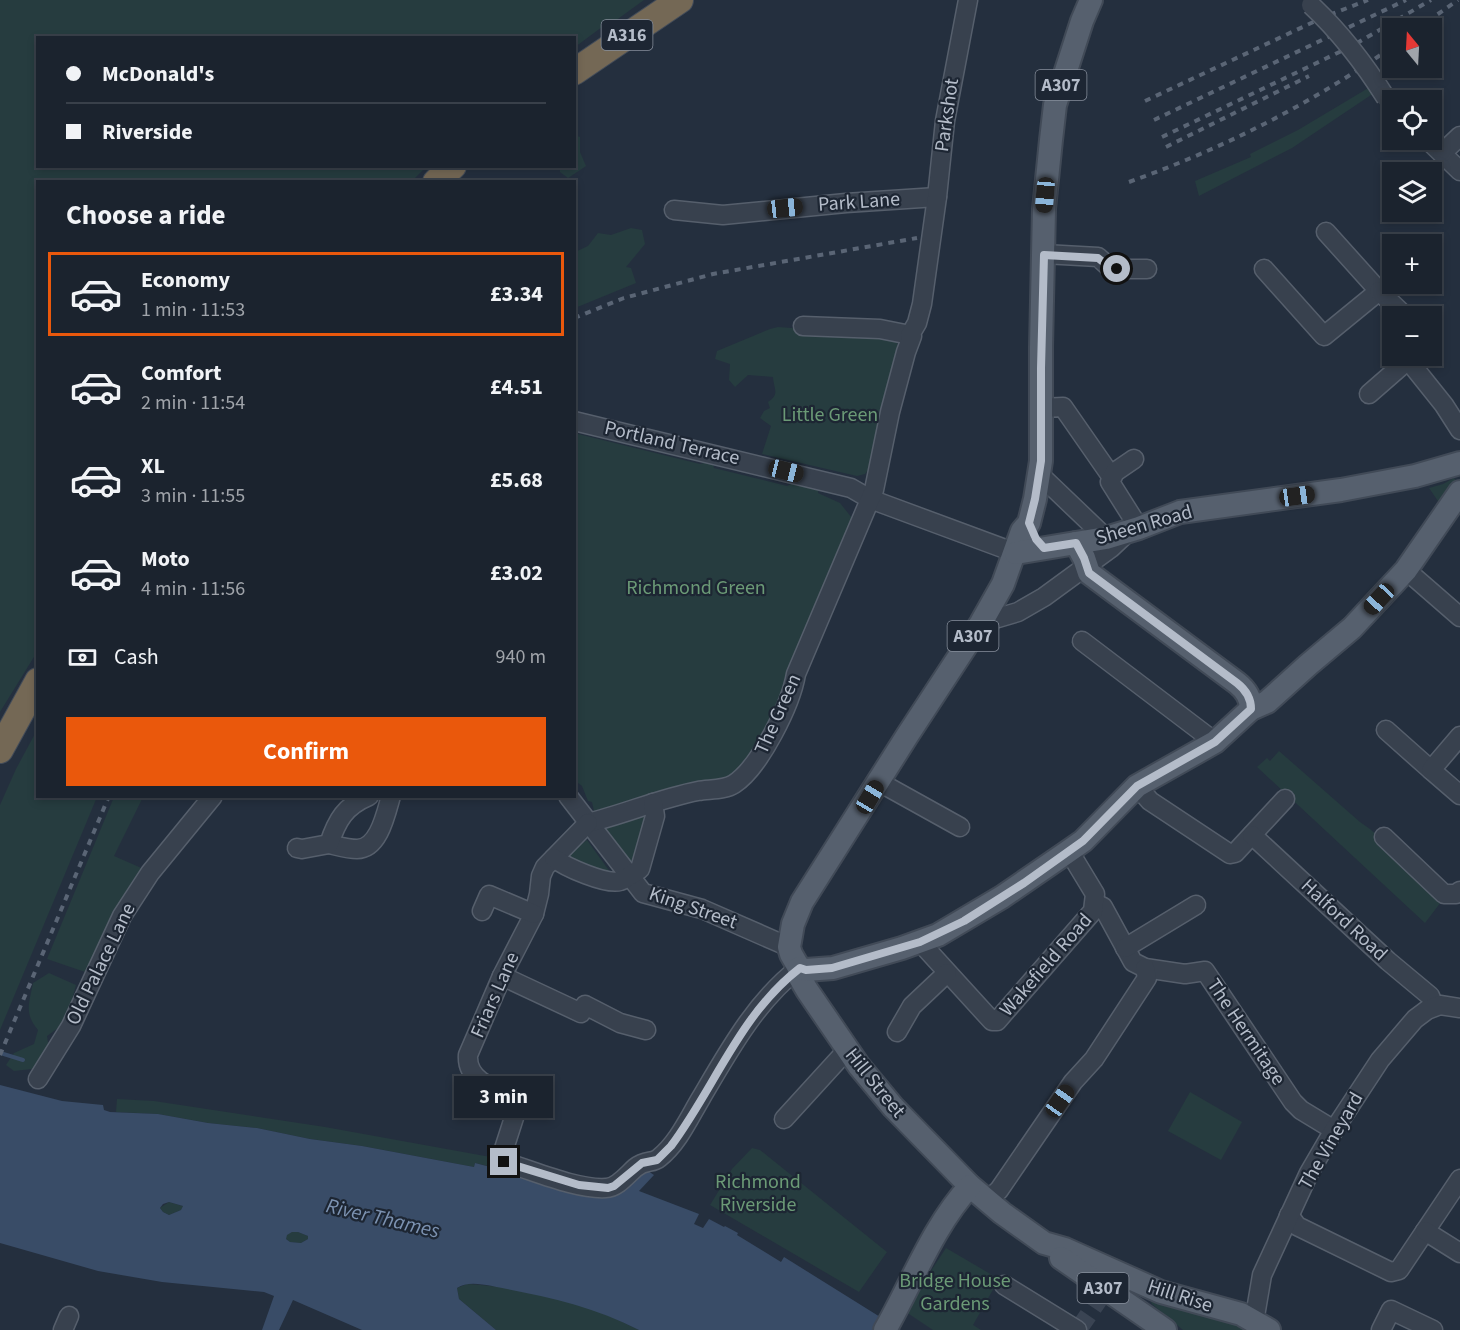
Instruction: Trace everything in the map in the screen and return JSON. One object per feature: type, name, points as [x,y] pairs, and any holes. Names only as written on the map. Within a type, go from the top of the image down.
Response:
[{"type":"highway","name":"A316","points":[[576,71],[680,0]]},
{"type":"highway","points":[[438,180],[451,168]]},
{"type":"highway","points":[[0,750],[36,685]]},
{"type":"main road","name":"A307","points":[[1029,523],[1039,474],[1042,441],[1044,209],[1055,105],[1091,0]]},
{"type":"main road","name":"Sheen Road","points":[[1016,553],[1124,533],[1180,512],[1341,490],[1416,476],[1460,463]]},
{"type":"main road","points":[[800,968],[806,970],[832,968],[920,942],[964,921],[1071,850],[1093,832],[1137,786],[1215,742],[1251,709],[1267,702],[1352,628],[1406,570],[1460,492]]},
{"type":"main road","points":[[1016,553],[1022,531],[1029,523],[1036,539],[1044,548]]},
{"type":"main road","points":[[1076,543],[1089,573],[1243,688],[1251,703],[1251,709]]},
{"type":"main road","name":"A307","points":[[800,968],[789,947],[802,902],[981,623],[1003,584],[1016,553]]},
{"type":"main road","name":"Hill Street","points":[[800,968],[803,984],[848,1050],[893,1107],[970,1186]]},
{"type":"main road","points":[[819,1005],[818,987],[821,979],[832,968]]},
{"type":"main road","points":[[885,1330],[942,1224],[970,1186]]},
{"type":"main road","name":"Hill Rise","points":[[970,1186],[987,1202],[1044,1243],[1065,1249],[1161,1292],[1241,1314],[1261,1326]]},
{"type":"main road","name":"A307","points":[[1044,1243],[1060,1258],[1165,1330]]},
{"type":"street","name":"Parkshot","points":[[910,335],[922,304],[945,121],[968,0]]},
{"type":"street","points":[[1308,2],[1339,32],[1382,91]]},
{"type":"street","points":[[1442,153],[1460,136]]},
{"type":"street","points":[[1439,150],[1460,171]]},
{"type":"street","name":"Park Lane","points":[[674,210],[723,215],[846,202],[937,197]]},
{"type":"street","points":[[1326,232],[1395,306]]},
{"type":"street","points":[[1044,255],[1098,258],[1108,266],[1117,269],[1147,269]]},
{"type":"street","points":[[1264,269],[1324,336],[1379,291]]},
{"type":"street","points":[[803,326],[880,329],[912,336],[890,412],[870,499]]},
{"type":"street","points":[[1369,394],[1402,366]]},
{"type":"street","points":[[1417,366],[1460,430]]},
{"type":"street","points":[[1041,408],[1063,407],[1112,476],[1111,486],[1124,533]]},
{"type":"street","name":"Portland Terrace","points":[[576,421],[851,488],[870,499],[1016,553]]},
{"type":"street","points":[[1112,476],[1134,459]]},
{"type":"street","points":[[1039,474],[1124,533]]},
{"type":"street","name":"The Green","points":[[588,824],[698,791],[732,786],[747,773],[762,754],[794,688],[796,674],[870,499]]},
{"type":"street","points":[[981,623],[1018,612],[1044,597],[1111,548],[1124,533]]},
{"type":"street","points":[[1406,570],[1460,617]]},
{"type":"street","points":[[1082,641],[1215,742]]},
{"type":"street","points":[[1386,730],[1460,795]]},
{"type":"street","points":[[1431,770],[1460,736]]},
{"type":"street","points":[[879,782],[960,827]]},
{"type":"street","points":[[1137,786],[1150,801],[1228,854],[1235,853],[1286,799]]},
{"type":"street","name":"Old Palace Lane","points":[[38,1079],[71,1026],[122,916],[150,873],[211,798]]},
{"type":"street","points":[[329,844],[334,829],[344,812],[355,802],[364,798]]},
{"type":"street","points":[[297,848],[329,844],[356,849],[367,848],[373,841],[391,798]]},
{"type":"street","points":[[569,798],[588,824]]},
{"type":"street","points":[[554,858],[564,866],[598,878],[619,881],[628,876],[640,869],[655,816],[653,803]]},
{"type":"street","name":"King Street","points":[[588,824],[643,894],[702,909],[776,939],[789,947]]},
{"type":"street","name":"Friars Lane","points":[[588,824],[545,867],[541,876],[534,914],[502,976],[468,1055],[467,1064],[470,1072],[482,1083],[520,1099],[502,1155],[504,1162],[579,1185],[604,1188],[614,1186],[642,1163],[659,1158],[678,1136],[726,1055],[757,1011],[787,978],[800,968]]},
{"type":"street","name":"Halford Road","points":[[1252,835],[1388,961],[1430,996],[1434,1006]]},
{"type":"street","points":[[1384,837],[1444,894],[1456,894],[1460,891]]},
{"type":"street","points":[[987,1202],[999,1190],[1073,1082],[1094,1059],[1147,978],[1145,968],[1133,962],[1102,907],[1095,903],[1095,894],[1072,856],[1071,850]]},
{"type":"street","points":[[482,911],[489,896],[534,914]]},
{"type":"street","name":"Wakefield Road","points":[[947,972],[992,1021],[997,1021],[1093,911],[1095,903]]},
{"type":"street","points":[[1125,948],[1196,905]]},
{"type":"street","points":[[897,1032],[912,1006],[947,972],[920,942]]},
{"type":"street","name":"The Hermitage","points":[[1145,968],[1185,974],[1205,971],[1293,1102],[1301,1110],[1334,1130]]},
{"type":"street","points":[[502,976],[581,1013],[585,1005],[620,1023],[646,1030]]},
{"type":"street","points":[[1434,1006],[1460,1008]]},
{"type":"street","name":"The Vineyard","points":[[1261,1326],[1262,1275],[1309,1173],[1380,1060],[1407,1027],[1434,1006]]},
{"type":"street","points":[[784,1119],[848,1050]]},
{"type":"street","points":[[1289,1215],[1297,1226],[1391,1272],[1399,1270],[1460,1179]]},
{"type":"street","points":[[1425,1231],[1460,1253]]},
{"type":"street","points":[[1004,1285],[1077,1330]]},
{"type":"street","points":[[1381,1330],[1391,1310],[1433,1330]]},
{"type":"green space","points":[[0,0],[644,0],[576,46],[576,36],[36,36],[36,168],[425,168],[413,180],[36,180],[36,654],[0,712]]},
{"type":"green space","points":[[1370,87],[1374,93],[1292,148],[1199,196],[1195,181],[1251,157],[1250,154],[1298,130]]},
{"type":"green space","points":[[576,135],[580,137],[580,152],[586,166],[568,178],[560,172],[560,168],[576,168]]},
{"type":"green space","points":[[631,228],[642,230],[645,244],[626,267],[631,268],[636,283],[576,308],[576,252],[588,246],[598,233],[611,235]]},
{"type":"green space","name":"Little Green","points":[[778,327],[888,335],[897,341],[898,352],[872,465],[865,474],[857,476],[762,454],[771,426],[760,418],[764,411],[770,408],[768,402],[775,394],[773,377],[748,375],[735,387],[729,380],[730,364],[715,359],[717,351]]},
{"type":"green space","name":"Richmond Green","points":[[576,433],[700,464],[712,461],[714,468],[787,486],[793,483],[819,489],[818,493],[840,503],[852,518],[759,751],[733,780],[602,811],[594,811],[592,802],[588,801],[582,786],[578,783],[576,784]]},
{"type":"green space","points":[[1454,478],[1458,483],[1440,504],[1429,488]]},
{"type":"green space","points":[[36,732],[36,798],[97,798],[0,1030],[0,805]]},
{"type":"green space","points":[[1279,751],[1370,829],[1444,898],[1425,923],[1257,767],[1267,758],[1270,761]]},
{"type":"green space","points":[[114,798],[143,798],[114,856],[146,870],[88,973],[47,959]]},
{"type":"green space","points":[[648,815],[633,860],[630,862],[605,829]]},
{"type":"green space","points":[[587,840],[613,876],[577,865],[566,856]]},
{"type":"green space","points":[[49,973],[76,985],[68,1015],[62,1029],[58,1028],[47,1036],[49,1049],[32,1069],[14,1071],[6,1065],[14,1053],[34,1044],[38,1030],[29,1013],[33,983]]},
{"type":"green space","points":[[1190,1092],[1242,1122],[1221,1160],[1168,1131]]},
{"type":"green space","points":[[117,1099],[154,1101],[325,1127],[496,1158],[493,1167],[475,1163],[474,1167],[257,1128],[208,1123],[158,1114],[116,1112]]},
{"type":"green space","name":"Richmond Riverside","points":[[752,1148],[760,1150],[887,1252],[859,1292],[710,1205],[732,1169]]},
{"type":"green space","points":[[169,1202],[183,1206],[181,1210],[169,1215],[160,1208]]},
{"type":"green space","points":[[292,1232],[308,1236],[308,1239],[301,1243],[290,1242],[286,1239],[286,1235]]},
{"type":"green space","name":"Bridge House Gardens","points":[[946,1248],[999,1279],[973,1325],[981,1330],[933,1330],[906,1312]]},
{"type":"green space","points":[[467,1284],[511,1289],[556,1298],[619,1320],[639,1330],[496,1330],[459,1299],[457,1288]]},
{"type":"green space","points":[[1144,1287],[1251,1330],[1183,1330],[1152,1304]]},
{"type":"water","name":"River Thames","points":[[0,1085],[62,1101],[103,1105],[104,1110],[110,1112],[158,1114],[208,1123],[257,1128],[474,1167],[475,1163],[573,1188],[645,1169],[654,1175],[639,1191],[699,1214],[694,1224],[703,1228],[709,1219],[738,1233],[737,1235],[781,1262],[784,1257],[901,1330],[639,1330],[607,1316],[558,1300],[488,1285],[468,1284],[457,1288],[459,1299],[496,1330],[362,1330],[293,1300],[279,1330],[262,1330],[274,1296],[264,1292],[162,1282],[98,1271],[0,1243]],"holes":[[[169,1202],[183,1206],[181,1210],[169,1215],[160,1208]],[[292,1232],[308,1236],[308,1239],[301,1243],[290,1242],[286,1239],[287,1235]]]},
{"type":"waterway","points":[[0,1053],[23,1060]]},
{"type":"tunnel","points":[[1078,1330],[1106,1289]]},
{"type":"railway","points":[[1145,101],[1324,17],[1368,0]]},
{"type":"railway","points":[[1154,120],[1406,0]]},
{"type":"railway","points":[[1162,137],[1352,46],[1431,0]]},
{"type":"railway","points":[[1432,18],[1458,0]]},
{"type":"railway","points":[[1129,182],[1198,155],[1265,124],[1330,88],[1382,54]]},
{"type":"railway","points":[[1166,147],[1309,76]]},
{"type":"railway","points":[[576,317],[624,298],[713,274],[917,238]]},
{"type":"railway","points":[[0,1055],[108,798]]},
{"type":"route","points":[[504,1162],[589,1187],[611,1188],[645,1161],[659,1158],[671,1146],[726,1055],[757,1011],[787,978],[800,968],[806,970],[832,968],[902,948],[938,935],[964,921],[1024,883],[1083,841],[1137,786],[1215,742],[1251,709],[1251,703],[1243,688],[1089,573],[1076,543],[1044,548],[1036,539],[1029,523],[1041,461],[1044,255],[1098,258],[1108,266],[1117,269]]}]
